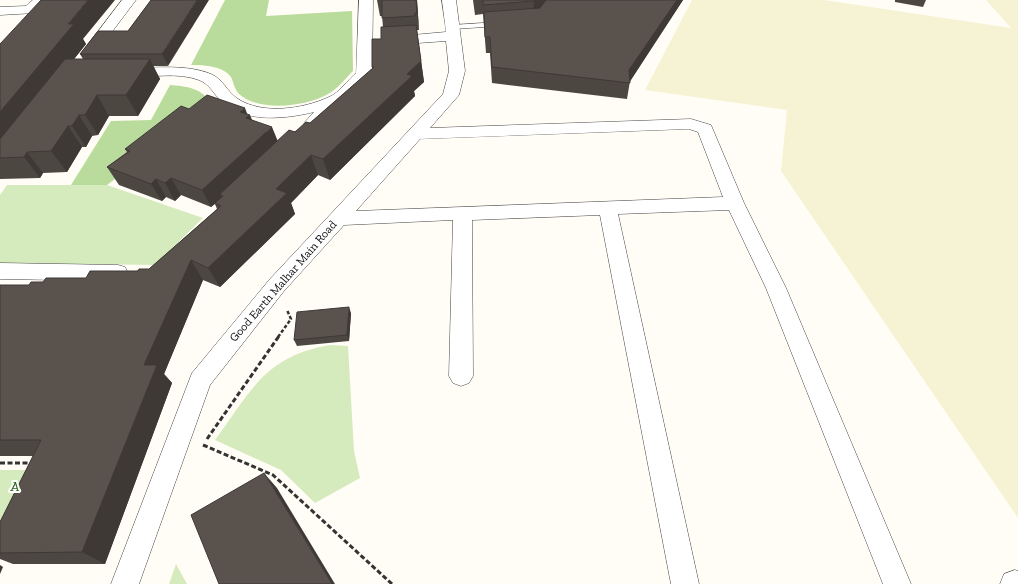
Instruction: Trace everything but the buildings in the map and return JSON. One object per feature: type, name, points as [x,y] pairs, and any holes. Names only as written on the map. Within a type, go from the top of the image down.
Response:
[{"type":"street","points":[[0,11],[30,10],[40,0]]},
{"type":"street","points":[[78,67],[129,0]]},
{"type":"street","points":[[302,134],[364,74],[366,0]]},
{"type":"street","name":"Good Earth Malhar Main Road","points":[[125,584],[200,380],[277,285],[451,95],[457,71],[449,0]]},
{"type":"street","points":[[364,42],[453,32]]},
{"type":"street","points":[[112,73],[187,73],[197,75],[212,81],[225,97],[233,103],[257,111],[272,113],[300,111],[320,106],[339,98]]},
{"type":"street","points":[[415,134],[696,125],[705,129],[735,203],[776,288],[897,584]]},
{"type":"street","points":[[338,218],[608,209],[735,203]]},
{"type":"street","points":[[608,209],[685,584]]},
{"type":"street","points":[[461,376],[463,214]]},
{"type":"street","points":[[0,271],[136,274]]},
{"type":"lane","points":[[453,32],[507,23]]},
{"type":"path","points":[[277,285],[291,319],[203,445],[273,475],[392,584]]},
{"type":"path","points":[[0,463],[35,463]]},
{"type":"shaded area","points":[[692,0],[824,0],[1011,28],[986,0],[1018,0],[1018,518],[781,171],[787,110],[645,90]]},
{"type":"green space","points":[[225,0],[269,0],[266,16],[352,11],[353,71],[338,87],[331,92],[307,102],[282,106],[247,100],[237,92],[228,73],[218,68],[191,65]]},
{"type":"green space","points":[[170,85],[188,87],[199,91],[211,104],[107,185],[71,185],[111,121],[151,120]]},
{"type":"green space","points":[[7,185],[107,185],[203,218],[155,265],[0,263],[0,195]]},
{"type":"green space","points":[[330,345],[348,346],[354,451],[360,478],[315,503],[281,470],[215,440],[250,391],[275,367],[308,350]]},
{"type":"green space","name":"A","points":[[0,470],[41,470],[0,545]]},
{"type":"green space","points":[[176,564],[187,584],[169,584]]}]
